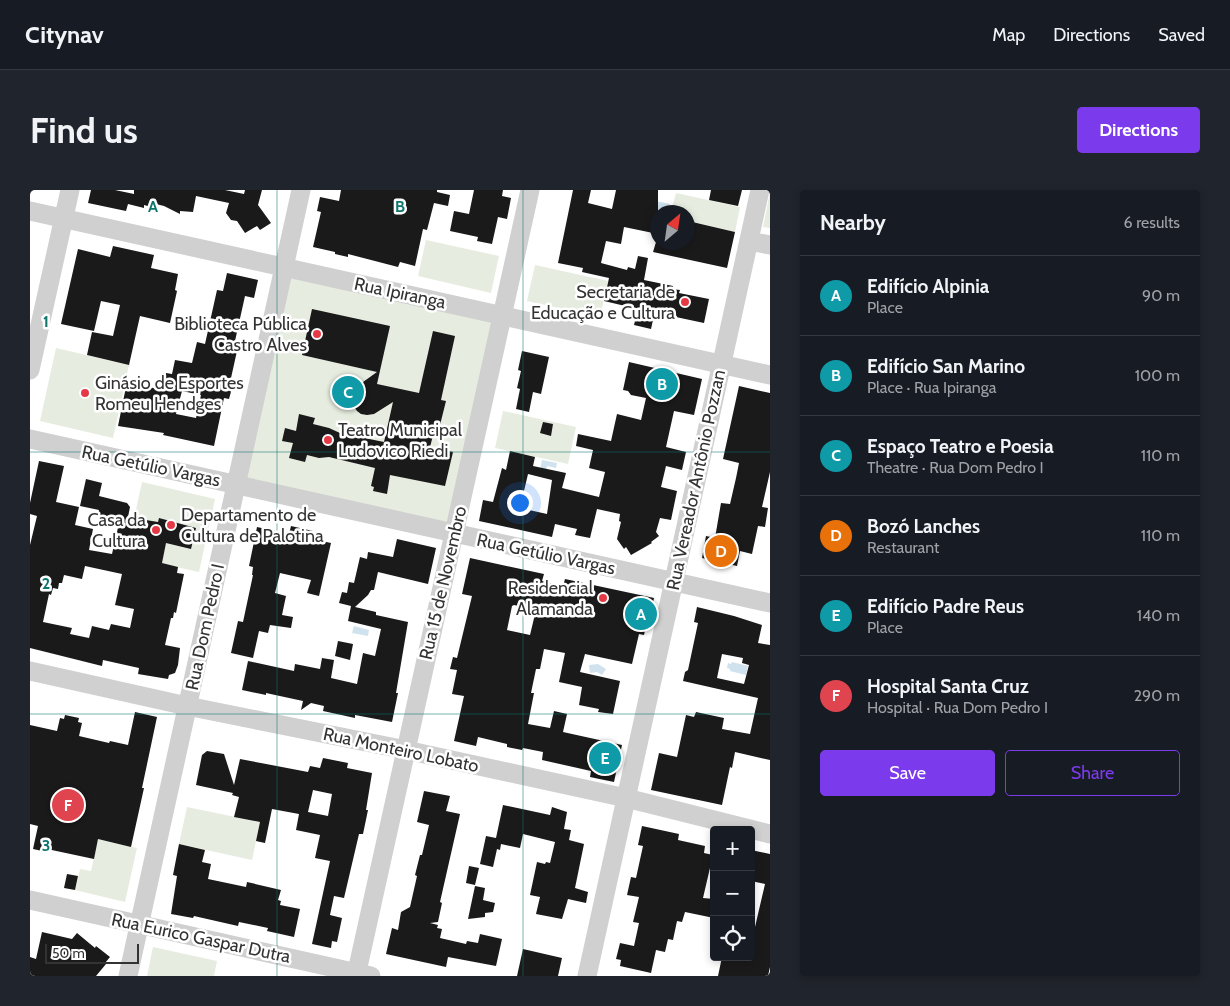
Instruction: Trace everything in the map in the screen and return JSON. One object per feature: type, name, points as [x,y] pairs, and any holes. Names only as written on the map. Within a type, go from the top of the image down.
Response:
[{"type":"street","points":[[30,370],[70,190]]},
{"type":"street","name":"Rua Dom Pedro I","points":[[128,976],[301,190]]},
{"type":"street","name":"Rua 15 de Novembro","points":[[362,975],[406,750],[530,190]]},
{"type":"street","name":"Rua Vereador Antônio Pozzan","points":[[587,976],[760,190]]},
{"type":"street","name":"Rua Ipiranga","points":[[30,211],[770,375]]},
{"type":"street","points":[[749,241],[770,245]]},
{"type":"street","name":"Rua Getúlio Vargas","points":[[30,439],[770,603]]},
{"type":"street","name":"Rua Monteiro Lobato","points":[[30,671],[187,706],[406,750],[626,798],[770,834]]},
{"type":"street","name":"Rua Eurico Gaspar Dutra","points":[[30,900],[362,975]]},
{"type":"shaded area","points":[[770,192],[770,228],[763,227]]},
{"type":"shaded area","points":[[676,193],[740,207],[735,232],[695,223],[695,205],[673,205]]},
{"type":"shaded area","points":[[426,240],[499,256],[491,293],[418,276]]},
{"type":"shaded area","points":[[535,265],[608,281],[600,317],[527,301]]},
{"type":"shaded area","points":[[284,268],[502,316],[454,533],[236,485]]},
{"type":"shaded area","name":"Ginásio de Esportes Romeu Hendges","points":[[56,348],[129,365],[113,438],[40,421]]},
{"type":"shaded area","points":[[503,411],[576,427],[568,464],[495,448]]},
{"type":"shaded area","name":"Departamento de Cultura de Palotina","points":[[142,482],[215,499],[199,572],[126,556]]},
{"type":"shaded area","points":[[187,807],[260,822],[252,860],[179,844]]},
{"type":"shaded area","points":[[98,839],[137,848],[125,902],[75,890],[80,869],[91,871]]},
{"type":"shaded area","points":[[153,947],[217,961],[214,976],[147,976]]},
{"type":"water","points":[[656,201],[670,204],[670,205],[656,205]]},
{"type":"water","points":[[542,460],[557,463],[556,468],[547,466],[546,472],[540,471]]},
{"type":"water","points":[[354,626],[369,630],[368,636],[352,633]]},
{"type":"water","points":[[732,662],[748,666],[746,675],[730,671],[727,668],[728,663],[731,664]]},
{"type":"water","points":[[598,664],[606,669],[602,675],[597,672],[590,673],[589,665]]},
{"type":"building","points":[[91,190],[115,190],[134,194],[134,190],[225,190],[244,194],[245,190],[262,190],[258,205],[271,223],[260,230],[257,226],[245,233],[237,221],[231,220],[226,213],[229,203],[196,196],[193,212],[180,211],[180,214],[164,206],[152,203],[151,207],[144,205],[144,208],[128,204],[126,211],[88,203]]},
{"type":"building","points":[[341,190],[437,190],[437,192],[450,195],[448,206],[434,203],[427,230],[423,229],[415,266],[400,262],[398,267],[348,254],[348,257],[335,254],[335,252],[313,247],[321,212],[317,211],[320,197],[339,201]]},
{"type":"building","points":[[474,190],[503,190],[502,196],[511,198],[507,219],[498,217],[492,244],[477,241],[478,237],[450,231],[454,211],[469,214]]},
{"type":"building","points":[[573,190],[591,190],[588,203],[612,209],[616,190],[658,190],[658,205],[650,205],[650,232],[624,227],[621,244],[606,241],[601,263],[627,270],[628,267],[635,269],[638,256],[648,258],[644,280],[673,286],[672,289],[680,290],[679,293],[709,299],[704,323],[657,313],[651,329],[634,325],[638,309],[604,301],[609,278],[582,272],[583,268],[558,263]]},
{"type":"building","points":[[711,190],[742,190],[738,206],[709,200]]},
{"type":"building","points":[[695,223],[735,232],[727,268],[653,252],[654,250],[695,250]]},
{"type":"building","points":[[113,246],[154,255],[151,268],[178,274],[175,290],[177,291],[170,323],[140,316],[129,365],[87,355],[92,332],[113,336],[120,305],[101,301],[94,331],[61,324],[78,249],[110,257]]},
{"type":"building","points":[[227,273],[258,280],[254,298],[245,296],[233,350],[237,351],[229,387],[232,388],[229,399],[224,398],[214,446],[163,435],[164,433],[118,426],[127,382],[162,390],[166,373],[172,374],[175,360],[192,363],[197,342],[205,344],[217,290],[223,291]],"holes":[[[182,391],[201,395],[196,418],[176,414]]]},
{"type":"building","points":[[312,309],[390,326],[377,384],[419,393],[433,331],[455,336],[441,400],[446,401],[440,425],[436,424],[430,447],[453,452],[445,486],[390,475],[387,494],[373,491],[374,487],[371,486],[375,468],[329,457],[319,458],[307,455],[305,462],[289,458],[293,443],[282,441],[285,428],[296,431],[299,414],[315,418],[313,424],[340,433],[384,442],[393,402],[374,414],[361,414],[351,402],[353,391],[377,372],[302,355]]},
{"type":"building","points":[[522,351],[549,357],[541,394],[533,392],[529,412],[516,409],[520,389],[517,388],[521,371],[518,370]]},
{"type":"building","points":[[629,362],[702,379],[694,415],[674,411],[666,447],[686,452],[682,470],[666,466],[661,487],[677,491],[671,520],[660,518],[656,532],[659,536],[652,543],[631,555],[626,547],[624,549],[617,539],[621,522],[619,521],[620,514],[597,509],[590,538],[575,535],[577,529],[555,524],[552,537],[479,521],[483,500],[493,502],[502,468],[506,470],[510,451],[535,457],[533,466],[566,473],[562,488],[599,497],[605,472],[589,468],[593,450],[576,446],[578,434],[611,441],[617,414],[641,420],[646,398],[631,395],[628,391],[623,390]],"holes":[[[528,474],[552,480],[547,514],[520,508]]]},
{"type":"building","points":[[739,386],[770,393],[770,472],[762,507],[768,508],[765,527],[758,526],[752,554],[740,551],[737,566],[702,558],[706,536],[715,538],[721,503],[730,504],[736,478],[739,463],[723,459]]},
{"type":"building","points":[[543,422],[553,424],[551,436],[540,433]]},
{"type":"building","points":[[39,461],[64,466],[56,502],[79,507],[75,525],[93,529],[89,550],[112,554],[119,523],[97,518],[99,510],[80,506],[86,479],[102,483],[99,496],[127,503],[130,507],[128,517],[158,522],[159,518],[196,528],[191,549],[166,543],[162,563],[178,567],[177,573],[184,574],[176,613],[174,612],[173,618],[171,618],[165,645],[180,648],[175,673],[169,675],[168,679],[138,674],[139,668],[103,660],[102,666],[30,648],[30,545],[37,516],[30,514],[30,503]],"holes":[[[85,566],[122,574],[115,605],[134,609],[130,628],[111,624],[109,630],[92,626],[89,638],[70,634],[72,628],[43,622],[49,594],[51,595],[53,588],[58,589],[64,575],[82,579]]]},
{"type":"building","points":[[291,526],[313,531],[312,539],[331,543],[319,596],[307,593],[311,580],[280,573],[275,593],[286,596],[282,615],[293,617],[291,628],[270,625],[268,633],[259,631],[253,658],[231,653],[238,621],[243,622],[253,575],[253,567],[249,566],[257,527],[289,534]]},
{"type":"building","points":[[397,539],[436,548],[428,584],[378,572],[374,590],[371,590],[355,607],[376,612],[376,615],[408,622],[392,722],[355,715],[355,718],[323,711],[324,706],[311,703],[301,710],[303,701],[242,690],[248,661],[294,671],[295,664],[320,669],[322,658],[334,660],[331,678],[357,684],[363,653],[375,656],[381,629],[348,621],[351,606],[339,603],[342,592],[347,593],[349,582],[354,583],[360,557],[367,559],[368,552],[393,557]]},
{"type":"building","points":[[470,558],[544,574],[542,581],[563,586],[565,579],[654,598],[648,627],[646,626],[644,635],[639,634],[632,664],[585,654],[580,672],[620,681],[613,714],[598,712],[599,709],[579,705],[582,687],[559,682],[565,653],[544,649],[540,669],[536,669],[528,724],[550,728],[554,711],[567,714],[563,732],[622,745],[614,782],[590,777],[591,771],[542,760],[543,752],[507,747],[507,744],[478,737],[476,746],[454,741],[464,696],[452,694],[457,670],[450,669],[453,657],[457,658],[472,596],[462,594]],"holes":[[[512,606],[536,610],[530,635],[507,630]]]},
{"type":"building","points":[[697,607],[734,616],[762,625],[758,643],[770,645],[770,760],[735,752],[722,805],[651,790],[659,753],[677,757],[686,715],[694,717],[696,712],[724,718],[722,729],[750,734],[758,698],[683,681],[685,672],[688,670],[698,623],[694,622]],"holes":[[[722,654],[743,658],[742,663],[749,665],[744,684],[717,678]]]},
{"type":"building","points":[[338,641],[353,644],[350,660],[335,656]]},
{"type":"building","points":[[135,712],[157,717],[131,847],[98,839],[94,859],[47,849],[47,852],[33,849],[38,826],[30,824],[30,725],[57,731],[60,718],[64,719],[65,715],[79,718],[78,722],[82,723],[79,736],[128,745]]},
{"type":"building","points":[[207,751],[224,754],[234,785],[240,759],[308,772],[310,766],[320,768],[323,758],[348,763],[347,768],[372,773],[363,834],[359,834],[344,898],[334,896],[330,915],[342,918],[337,942],[332,941],[331,948],[312,944],[330,861],[315,858],[320,835],[296,830],[299,814],[272,809],[265,843],[256,841],[260,822],[234,817],[239,797],[232,795],[233,793],[196,785],[202,755]],"holes":[[[313,790],[332,794],[328,816],[308,812]]]},
{"type":"building","points":[[424,791],[450,796],[446,811],[460,814],[440,902],[442,903],[438,922],[430,923],[438,925],[437,928],[442,929],[440,938],[466,944],[467,941],[478,943],[480,934],[502,939],[496,966],[448,957],[446,967],[386,954],[392,928],[398,930],[401,912],[410,907],[417,876],[415,875],[429,825],[417,822]]},
{"type":"building","points":[[503,805],[550,815],[552,807],[567,812],[564,829],[571,830],[569,840],[584,844],[575,888],[588,892],[586,903],[568,899],[562,919],[536,914],[540,897],[530,895],[537,862],[550,863],[555,842],[523,834],[520,848],[501,844],[500,850],[497,849],[493,867],[480,864],[486,836],[496,838]]},
{"type":"building","points":[[642,826],[679,834],[678,840],[705,846],[704,853],[710,854],[710,868],[703,898],[710,899],[710,917],[685,912],[682,922],[677,921],[673,940],[668,939],[665,952],[656,950],[651,973],[620,966],[621,960],[616,959],[620,943],[634,946],[639,923],[633,922],[639,897],[627,895],[631,877],[636,878],[643,846],[638,845]]},
{"type":"building","points":[[179,844],[205,850],[202,862],[211,864],[208,879],[246,887],[247,882],[281,890],[278,900],[281,901],[280,905],[300,909],[294,937],[267,931],[268,928],[239,922],[238,926],[194,916],[193,918],[171,914],[177,876],[173,875]]},
{"type":"building","points":[[755,851],[770,854],[770,967],[768,976],[718,976],[721,961],[755,961],[755,927],[765,884],[755,882]]},
{"type":"building","points":[[469,866],[479,868],[475,885],[466,883]]},
{"type":"building","points":[[67,874],[78,876],[75,890],[64,888]]},
{"type":"building","points":[[475,886],[485,888],[483,900],[495,903],[493,912],[485,913],[485,917],[468,919]]},
{"type":"building","points":[[42,932],[72,939],[77,933],[95,948],[96,946],[110,957],[96,976],[30,976],[30,957],[36,959]]},
{"type":"building","points":[[523,949],[562,958],[558,976],[517,976]]},
{"type":"place","name":"Secretaria de Educação e Cultura","points":[[685,302]]},
{"type":"place","name":"Biblioteca Pública Castro Alves","points":[[317,334]]},
{"type":"place","name":"Edifício San Marino","points":[[662,384]]},
{"type":"place","name":"Espaço Teatro e Poesia","points":[[348,392]]},
{"type":"place","name":"Ginásio de Esportes Romeu Hendges","points":[[85,393]]},
{"type":"place","name":"Teatro Municipal Ludovico Riedi","points":[[328,440]]},
{"type":"place","name":"Departamento de Cultura de Palotina","points":[[171,525]]},
{"type":"place","name":"Casa da Cultura","points":[[156,530]]},
{"type":"place","name":"Bozó Lanches","points":[[721,551]]},
{"type":"place","name":"Residencial Alamanda","points":[[603,598]]},
{"type":"place","name":"Edifício Alpinia","points":[[641,614]]},
{"type":"place","name":"Edifício Padre Reus","points":[[605,758]]},
{"type":"place","name":"Hospital Santa Cruz","points":[[68,805]]}]
